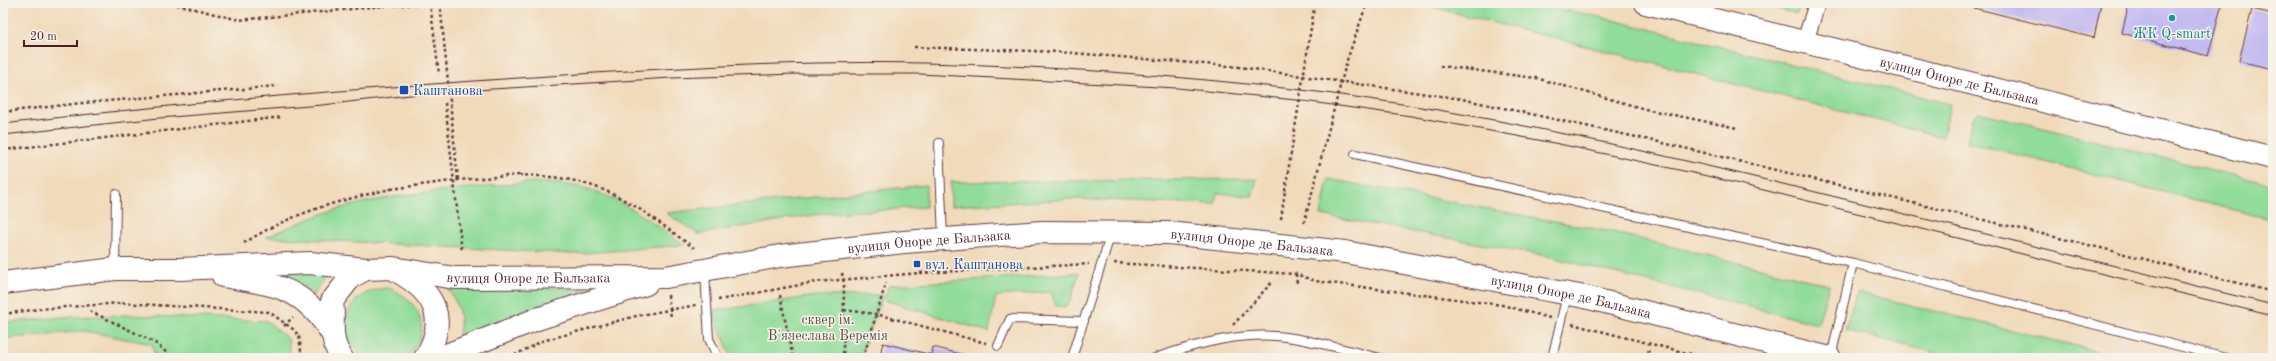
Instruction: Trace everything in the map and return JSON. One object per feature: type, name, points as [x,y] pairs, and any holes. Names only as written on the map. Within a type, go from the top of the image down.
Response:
[{"type":"street","name":"вулиця Оноре де Бальзака","points":[[1646,3],[2273,158]]},
{"type":"street","points":[[1805,42],[1817,3]]},
{"type":"street","name":"вулиця Оноре де Бальзака","points":[[439,358],[537,319],[667,286],[705,271],[780,256],[944,239],[1041,232],[1169,233],[1306,246],[1345,252],[1567,294],[1830,358]]},
{"type":"street","points":[[3,283],[115,270],[180,269],[310,263],[366,269]]},
{"type":"street","name":"вулиця Оноре де Бальзака","points":[[366,269],[393,268],[455,278],[667,286]]},
{"type":"street","points":[[393,268],[419,285],[432,301],[437,314],[435,338],[425,358]]},
{"type":"street","points":[[180,269],[276,285],[305,301],[322,317],[332,332],[339,356]]},
{"type":"street","points":[[332,332],[332,301],[351,277],[366,269]]},
{"type":"lane","points":[[939,143],[944,239]]},
{"type":"lane","points":[[1355,154],[1853,263],[2226,358]]},
{"type":"lane","points":[[115,270],[116,194]]},
{"type":"lane","points":[[1072,358],[1103,263],[1111,233]]},
{"type":"lane","points":[[1830,358],[1853,263]]},
{"type":"lane","points":[[705,271],[709,339],[718,358]]},
{"type":"lane","points":[[1552,358],[1567,294]]},
{"type":"lane","points":[[998,346],[1010,319],[1084,321]]},
{"type":"lane","points":[[1155,358],[1189,346],[1220,340],[1262,336],[1292,338],[1380,358]]},
{"type":"path","points":[[171,3],[239,20],[383,6],[442,3],[458,180]]},
{"type":"path","points":[[430,3],[439,74]]},
{"type":"path","points":[[1281,219],[1314,3]]},
{"type":"path","points":[[1304,223],[1346,60],[1367,3]]},
{"type":"path","points":[[914,47],[1061,52],[1239,67],[1462,99],[1659,142],[2109,250],[2273,292]]},
{"type":"path","points":[[1440,66],[1536,78],[1645,109],[1736,128]]},
{"type":"path","points":[[3,112],[73,104],[278,86]]},
{"type":"path","points":[[445,103],[462,252]]},
{"type":"path","points":[[3,150],[282,117]]},
{"type":"path","points":[[244,243],[266,229],[308,210],[340,200],[391,189],[458,180],[519,175],[565,178],[588,184],[648,214],[694,248]]},
{"type":"path","points":[[509,358],[542,341],[636,316],[816,282],[920,273],[1103,263],[1296,274],[1315,281],[1502,305],[1708,358]]},
{"type":"path","points":[[842,273],[844,310],[843,356]]},
{"type":"path","points":[[1296,274],[1297,284]]},
{"type":"path","points":[[1220,340],[1273,281]]},
{"type":"path","points":[[831,358],[864,355],[886,283]]},
{"type":"path","points":[[667,286],[671,317]]},
{"type":"path","points":[[780,295],[793,358]]},
{"type":"path","points":[[3,314],[39,309],[122,303],[269,312],[299,336],[302,358]]},
{"type":"path","points":[[90,310],[154,342],[173,358]]},
{"type":"path","points":[[844,310],[876,314],[998,346]]},
{"type":"path","points":[[285,325],[296,313]]},
{"type":"path","points":[[1645,358],[1649,350]]},
{"type":"green space","points":[[1416,3],[1528,3],[1605,18],[1950,104],[1943,137]]},
{"type":"green space","points":[[1756,3],[1792,3],[1799,5],[1797,14]]},
{"type":"green space","points":[[1979,112],[2273,185],[2273,220],[1967,142],[1972,118]]},
{"type":"green space","points":[[1257,179],[1252,196],[1217,193],[1215,204],[1074,199],[951,206],[951,182]]},
{"type":"green space","points":[[1328,179],[1612,232],[1829,285],[1818,324],[1547,256],[1321,215]]},
{"type":"green space","points":[[532,182],[570,185],[589,189],[604,195],[660,227],[684,245],[574,254],[266,237],[325,213],[391,197]]},
{"type":"green space","points":[[926,185],[926,207],[820,214],[698,234],[666,213]]},
{"type":"green space","points":[[331,269],[314,295],[292,282],[251,272]]},
{"type":"green space","points":[[1079,273],[1070,302],[1065,307],[1056,306],[1051,292],[996,296],[989,332],[884,300],[889,285]]},
{"type":"green space","points":[[445,285],[588,289],[457,341],[460,325],[459,312],[454,299]]},
{"type":"green space","points":[[388,288],[405,297],[418,312],[421,320],[419,339],[411,353],[405,357],[399,359],[363,358],[353,347],[348,336],[346,324],[348,313],[353,304],[362,296],[374,290]]},
{"type":"green space","points":[[1857,292],[2125,358],[1956,358],[1845,330]]},
{"type":"green space","name":"сквер ім. В'ячеслава Веремія","points":[[883,295],[860,358],[732,358],[712,311],[816,296]]},
{"type":"green space","points":[[131,315],[267,321],[288,339],[291,358],[155,358],[152,344],[84,331],[3,339],[3,323],[63,317]]},
{"type":"building","name":"ЖК Q-smart","points":[[1954,3],[2101,3],[2094,38]]},
{"type":"building","name":"ЖК Q-smart","points":[[2129,3],[2222,3],[2208,56],[2122,33]]},
{"type":"building","name":"ЖК Q-smart","points":[[2252,9],[2273,14],[2273,69],[2239,61]]},
{"type":"building","points":[[883,343],[932,355],[933,347],[976,358],[879,358]]},
{"type":"tram line","points":[[3,124],[180,105],[356,90],[699,67],[812,63],[924,63],[1016,66],[1155,75],[1293,89],[1362,98],[1566,134],[1769,181],[2273,305]]},
{"type":"tram line","points":[[3,135],[159,118],[322,105],[428,93],[671,78],[797,74],[920,74],[1177,88],[1296,100],[1411,116],[1559,144],[1707,176],[2273,316]]},
{"type":"place","name":"ЖК Q-smart","points":[[2172,18]]},
{"type":"place","name":"Каштанова","points":[[404,90]]},
{"type":"place","name":"вул. Каштанова","points":[[917,264]]}]
